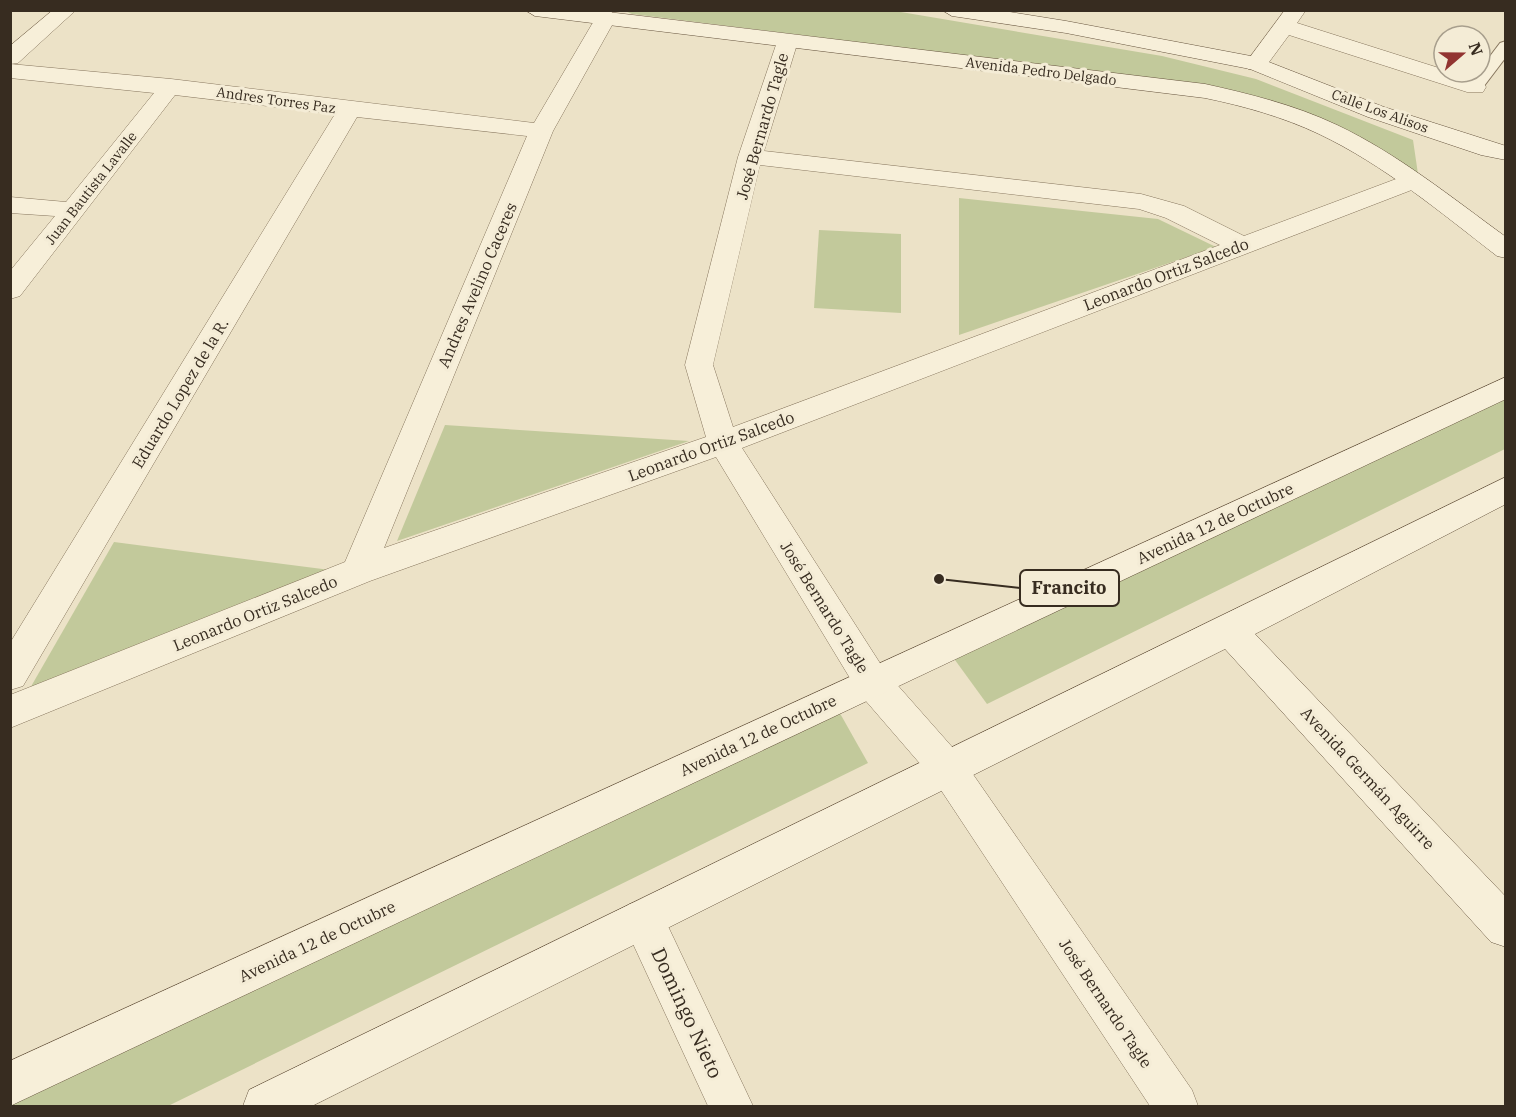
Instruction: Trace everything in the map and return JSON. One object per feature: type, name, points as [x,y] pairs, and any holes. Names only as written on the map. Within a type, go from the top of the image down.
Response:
[{"type":"street","points":[[10,58],[66,10]]},
{"type":"street","name":"Avenida Pedro Delgado","points":[[535,10],[601,14],[787,41],[1193,89],[1236,97],[1328,129],[1413,181],[1506,250]]},
{"type":"street","points":[[952,10],[1066,27],[1256,64],[1290,18],[1474,87]]},
{"type":"street","name":"Andres Avelino Caceres","points":[[358,571],[542,131],[601,14]]},
{"type":"street","name":"José Bernardo Tagle","points":[[787,41],[750,157],[699,365],[723,443],[872,682],[948,769],[1176,1107]]},
{"type":"street","name":"Calle Los Alisos","points":[[1256,64],[1376,112],[1489,150],[1506,153]]},
{"type":"street","name":"Andres Torres Paz","points":[[10,71],[171,86],[349,110],[542,131]]},
{"type":"street","name":"Juan Bautista Lavalle","points":[[10,290],[171,86]]},
{"type":"street","name":"Eduardo Lopez de la R.","points":[[10,675],[349,110]]},
{"type":"street","points":[[750,157],[1141,202],[1175,212],[1242,245]]},
{"type":"street","name":"Leonardo Ortiz Salcedo","points":[[10,712],[358,571],[723,443],[1413,181]]},
{"type":"street","points":[[10,205],[73,210]]},
{"type":"street","name":"Avenida 12 de Octubre","points":[[10,1084],[1506,387]]},
{"type":"street","points":[[284,1102],[643,920],[1230,630],[1506,489]]},
{"type":"street","name":"Avenida Germán Aguirre","points":[[1230,630],[1499,908]]},
{"type":"street","name":"Domingo Nieto","points":[[643,920],[730,1107]]},
{"type":"lane","points":[[1474,87],[1506,46]]},
{"type":"green space","points":[[625,11],[895,11],[1162,56],[1256,79],[1413,140],[1418,174],[1217,87],[632,14]]},
{"type":"green space","points":[[959,198],[1158,219],[1216,247],[959,335]]},
{"type":"green space","points":[[819,230],[901,234],[901,313],[814,308]]},
{"type":"green space","points":[[1505,396],[1505,449],[987,704],[947,649]]},
{"type":"green space","points":[[445,425],[689,441],[397,541]]},
{"type":"green space","points":[[114,542],[338,571],[29,690]]},
{"type":"green space","points":[[833,701],[868,763],[168,1106],[11,1106],[10,1088]]},
{"type":"place","name":"Francito","points":[[939,579]]}]
